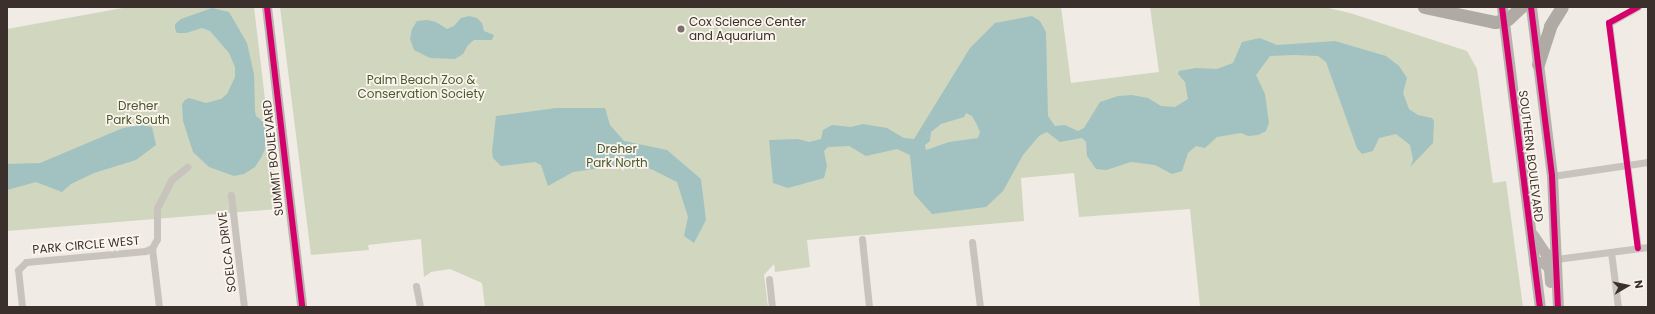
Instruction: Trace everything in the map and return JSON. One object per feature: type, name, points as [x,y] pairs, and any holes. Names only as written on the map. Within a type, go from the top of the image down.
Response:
[{"type":"highway","points":[[1424,7],[1488,22],[1504,21],[1521,7]]},
{"type":"highway","points":[[1538,64],[1550,26],[1562,7]]},
{"type":"main road","name":"SOUTHERN BOULEVARD","points":[[1502,7],[1540,307]]},
{"type":"main road","name":"SOUTHERN BOULEVARD","points":[[1531,7],[1552,176],[1558,303]]},
{"type":"main road","points":[[1529,227],[1537,245],[1546,254],[1556,259]]},
{"type":"main road","points":[[1534,262],[1543,262],[1549,268],[1551,290],[1558,303]]},
{"type":"street","name":"SUMMIT BOULEVARD","points":[[267,7],[302,307]]},
{"type":"street","points":[[1638,7],[1609,23],[1638,248]]},
{"type":"street","points":[[1552,176],[1648,162]]},
{"type":"street","points":[[159,307],[152,248],[157,239],[156,213],[160,198],[171,180],[187,167]]},
{"type":"street","name":"SOELCA DRIVE","points":[[231,195],[244,307]]},
{"type":"street","points":[[862,239],[870,307]]},
{"type":"street","points":[[972,242],[980,307]]},
{"type":"street","points":[[1556,259],[1648,247]]},
{"type":"street","name":"PARK CIRCLE WEST","points":[[22,307],[18,276],[22,264],[26,262],[145,251],[152,248]]},
{"type":"street","points":[[1611,252],[1618,307]]},
{"type":"street","points":[[769,279],[772,307]]},
{"type":"street","points":[[416,286],[420,307]]},
{"type":"green space","name":"Dreher Park South","points":[[128,7],[254,7],[278,209],[7,231],[7,29]]},
{"type":"green space","name":"Dreher Park North","points":[[280,7],[1061,7],[1071,83],[1159,72],[1150,7],[1324,7],[1350,13],[1467,51],[1477,69],[1493,183],[1506,181],[1523,307],[1200,307],[1190,209],[1079,217],[1074,173],[1021,178],[1024,221],[807,240],[810,267],[775,272],[774,264],[764,275],[768,307],[485,307],[482,283],[450,269],[431,272],[424,277],[421,239],[368,245],[369,250],[311,255]]},
{"type":"water","points":[[212,8],[229,12],[247,43],[254,74],[256,116],[265,123],[265,149],[262,156],[255,167],[244,174],[234,176],[209,167],[193,152],[183,121],[182,104],[185,100],[189,98],[206,103],[221,99],[227,94],[235,77],[235,67],[229,53],[210,31],[202,28],[186,33],[177,33],[175,29],[175,24],[181,19]]},
{"type":"water","points":[[469,16],[477,18],[482,23],[484,31],[494,35],[492,40],[474,40],[468,45],[463,54],[455,59],[430,58],[414,50],[410,39],[412,29],[417,21],[427,20],[436,22],[447,29],[454,26],[461,18]]},
{"type":"water","points":[[1032,16],[1040,21],[1046,32],[1048,116],[1055,126],[1065,125],[1078,131],[1084,128],[1100,102],[1118,96],[1132,95],[1148,98],[1161,106],[1175,107],[1188,99],[1185,82],[1178,74],[1179,71],[1196,68],[1217,69],[1233,63],[1242,42],[1260,38],[1277,45],[1335,41],[1386,56],[1399,66],[1407,78],[1403,93],[1409,109],[1418,115],[1432,118],[1434,121],[1433,143],[1410,167],[1413,160],[1410,145],[1396,134],[1379,138],[1373,151],[1362,154],[1357,148],[1326,62],[1318,56],[1270,56],[1256,75],[1265,94],[1269,123],[1266,131],[1258,135],[1248,136],[1241,133],[1217,137],[1205,148],[1196,146],[1188,153],[1182,171],[1172,174],[1155,165],[1131,162],[1106,170],[1096,169],[1087,156],[1086,142],[1082,138],[1060,142],[1047,132],[1039,136],[1023,155],[1003,191],[986,207],[932,214],[914,194],[910,155],[897,149],[866,156],[849,146],[828,147],[824,151],[827,166],[824,178],[788,188],[773,183],[769,140],[798,139],[809,142],[821,139],[823,130],[832,125],[851,127],[863,124],[887,128],[904,138],[914,139],[970,48],[995,23]],"holes":[[[966,113],[972,116],[980,132],[978,138],[949,142],[926,150],[925,145],[930,141],[931,132],[941,124],[964,117]]]},
{"type":"water","points":[[556,108],[605,108],[610,125],[624,141],[667,150],[701,179],[706,220],[694,243],[684,236],[688,217],[677,182],[651,169],[608,167],[573,172],[548,186],[541,165],[535,162],[501,166],[493,158],[492,151],[496,116]]},
{"type":"water","points":[[141,125],[152,127],[156,145],[136,160],[94,173],[71,184],[62,192],[36,182],[7,190],[7,164],[40,163],[123,128]]},
{"type":"cycle path","points":[[267,7],[302,307]]},
{"type":"cycle path","points":[[1502,7],[1540,307]]},
{"type":"cycle path","points":[[1531,7],[1552,176],[1558,307]]},
{"type":"cycle path","points":[[1638,7],[1609,23],[1638,248]]},
{"type":"place","name":"Cox Science Center and Aquarium","points":[[681,29]]},
{"type":"park label","name":"Palm Beach Zoo & Conservation Society","points":[[421,87]]}]
